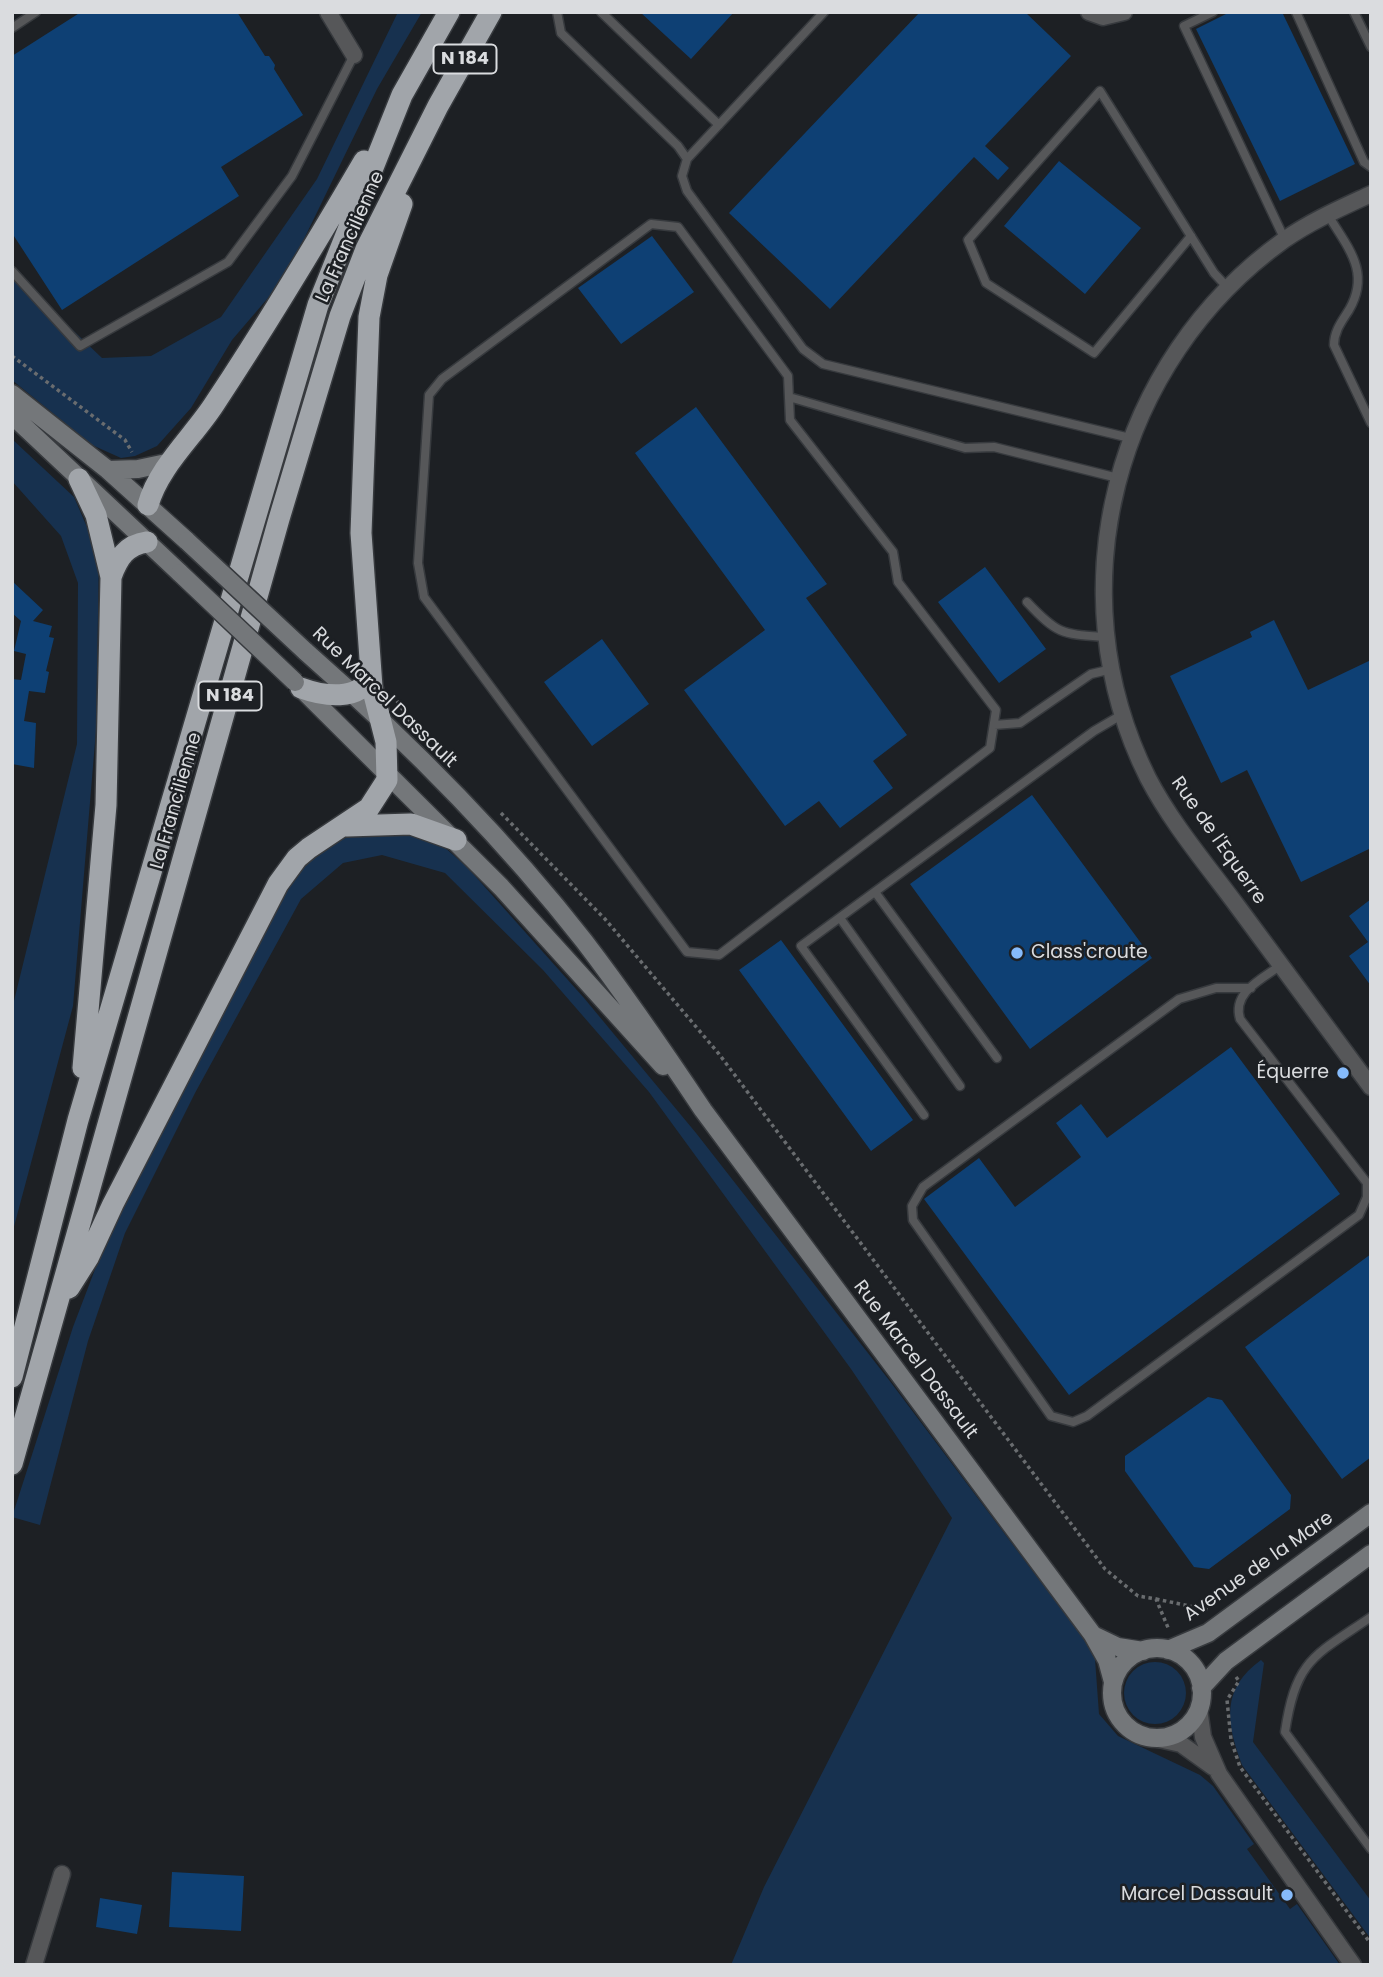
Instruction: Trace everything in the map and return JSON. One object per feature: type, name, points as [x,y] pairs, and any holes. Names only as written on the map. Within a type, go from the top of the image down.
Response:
[{"type":"highway","name":"La Francilienne","points":[[12,1377],[78,1120],[318,305],[402,95],[449,12]]},
{"type":"highway","name":"La Francilienne","points":[[12,1464],[275,533],[340,316],[366,249],[438,107],[491,12]]},
{"type":"highway","points":[[148,505],[154,488],[171,462],[203,421],[254,344],[402,95]]},
{"type":"highway","points":[[59,1301],[88,1258],[119,1192],[278,884],[297,858],[345,826],[376,801],[388,774],[386,742],[371,676],[361,533],[369,317],[382,259],[438,107]]},
{"type":"highway","points":[[78,1120],[106,805],[111,577],[96,515],[79,479]]},
{"type":"highway","points":[[111,577],[117,562],[129,548],[147,542]]},
{"type":"highway","points":[[298,685],[316,694],[352,693],[364,688],[371,676]]},
{"type":"highway","points":[[345,826],[411,824],[456,840]]},
{"type":"street","points":[[328,12],[354,55]]},
{"type":"street","points":[[1089,12],[1103,17],[1124,12]]},
{"type":"street","name":"Rue de l'Equerre","points":[[1371,194],[1285,240],[1228,288],[1177,349],[1152,389],[1130,438],[1118,478],[1103,577],[1112,669],[1123,714],[1148,777],[1164,806],[1371,1087]]},
{"type":"street","name":"Rue Marcel Dassault","points":[[12,394],[148,505],[379,716],[455,795],[583,940],[647,1026],[703,1110],[1093,1635],[1107,1660],[1114,1682]]},
{"type":"street","name":"Rue Marcel Dassault","points":[[12,415],[298,685],[456,840],[703,1110]]},
{"type":"street","points":[[108,470],[138,469],[171,462]]},
{"type":"street","points":[[147,542],[148,505]]},
{"type":"street","name":"Avenue de la Mare","points":[[1169,1642],[1208,1633],[1371,1513]]},
{"type":"street","points":[[1201,1688],[1226,1661],[1371,1554]]},
{"type":"street","points":[[1093,1635],[1118,1647],[1143,1650]]},
{"type":"street","points":[[1219,1774],[1203,1737],[1199,1709],[1201,1688],[1191,1664],[1169,1642],[1143,1650],[1126,1660],[1114,1682],[1112,1699],[1118,1716],[1137,1733],[1181,1744],[1199,1755],[1219,1774],[1353,1965]]},
{"type":"street","points":[[1154,1738],[1180,1732],[1199,1709]]},
{"type":"street","points":[[34,1965],[62,1874]]},
{"type":"lane","points":[[12,28],[36,12]]},
{"type":"lane","points":[[557,12],[561,33],[678,146],[687,159]]},
{"type":"lane","points":[[601,12],[719,125]]},
{"type":"lane","points":[[824,12],[687,159],[682,176],[687,191],[803,349],[823,364],[1130,438]]},
{"type":"lane","points":[[1213,12],[1184,26],[1285,240]]},
{"type":"lane","points":[[1296,12],[1364,162],[1371,167]]},
{"type":"lane","points":[[1354,12],[1371,47]]},
{"type":"lane","points":[[12,271],[80,346],[228,262],[292,176],[354,55]]},
{"type":"lane","points":[[1191,236],[1094,353],[986,284],[968,240],[1100,91],[1191,236],[1214,273],[1228,288]]},
{"type":"lane","points":[[1328,215],[1350,251],[1360,282],[1358,294],[1334,335],[1334,345],[1371,422]]},
{"type":"lane","points":[[651,224],[678,227],[788,376],[790,420],[893,552],[898,582],[996,710],[994,725],[990,748],[719,955],[687,952],[424,597],[418,563],[429,395],[442,379],[651,224]]},
{"type":"lane","points":[[789,397],[965,448],[994,447],[1118,478]]},
{"type":"lane","points":[[1027,602],[1053,629],[1074,635],[1108,637]]},
{"type":"lane","points":[[994,725],[1020,723],[1091,674],[1112,669]]},
{"type":"lane","points":[[924,1115],[801,946],[1094,730],[1123,714]]},
{"type":"lane","points":[[876,892],[997,1058]]},
{"type":"lane","points":[[840,918],[960,1086]]},
{"type":"lane","points":[[1251,988],[1216,988],[1179,999],[923,1187],[912,1206],[913,1220],[1051,1416],[1073,1422],[1087,1416],[1359,1215],[1367,1197],[1367,1183],[1240,1019],[1237,1009],[1239,998],[1281,965]]},
{"type":"lane","points":[[1371,1617],[1306,1664],[1290,1698],[1285,1732],[1371,1849]]},
{"type":"path","points":[[12,356],[125,440],[135,458]]},
{"type":"path","points":[[393,692],[416,730]]},
{"type":"path","points":[[496,808],[605,919],[719,1054],[1105,1569],[1138,1596],[1206,1608],[1211,1612]]},
{"type":"path","points":[[1156,1599],[1169,1642]]},
{"type":"path","points":[[1233,1672],[1239,1681],[1227,1700],[1231,1740],[1240,1767],[1371,1944]]},
{"type":"shaded area","points":[[398,12],[422,12],[377,89],[285,278],[232,340],[191,408],[157,446],[135,456],[121,458],[92,445],[12,380],[12,272],[102,358],[151,356],[221,317],[317,179]]},
{"type":"shaded area","points":[[12,439],[74,497],[99,555],[96,730],[73,1006],[12,1234],[12,1009],[77,744],[78,583],[61,536],[12,481]]},
{"type":"shaded area","points":[[365,831],[414,835],[443,846],[467,867],[584,998],[696,1133],[889,1380],[1083,1638],[1095,1659],[1099,1714],[1118,1736],[1200,1775],[1213,1786],[1254,1844],[1247,1849],[1290,1909],[1297,1904],[1340,1965],[731,1965],[764,1887],[952,1518],[851,1369],[649,1092],[543,970],[445,873],[382,855],[343,863],[301,899],[195,1093],[125,1233],[88,1341],[40,1525],[12,1517],[73,1327],[107,1238],[281,898],[316,855],[337,842]]},
{"type":"shaded area","points":[[1261,1660],[1264,1663],[1253,1742],[1371,1901],[1371,1939],[1242,1765],[1230,1721],[1230,1707],[1239,1683]]},
{"type":"shaded area","points":[[1149,1662],[1161,1662],[1177,1671],[1184,1681],[1184,1705],[1177,1715],[1161,1724],[1149,1724],[1138,1719],[1129,1710],[1124,1699],[1124,1687],[1129,1676],[1138,1667]]},
{"type":"building","points":[[81,12],[237,12],[265,56],[269,56],[275,65],[274,69],[303,115],[221,167],[239,196],[62,310],[12,233],[12,56]]},
{"type":"building","points":[[640,12],[734,12],[691,59]]},
{"type":"building","points":[[920,12],[1025,12],[1071,56],[985,146],[1009,168],[998,180],[974,157],[830,309],[729,213]]},
{"type":"building","points":[[1230,12],[1282,12],[1355,164],[1280,201],[1196,29]]},
{"type":"building","points":[[1059,161],[1141,228],[1085,294],[1004,226]]},
{"type":"building","points":[[652,236],[694,292],[621,344],[578,288]]},
{"type":"building","points":[[696,407],[827,584],[806,598],[907,735],[873,761],[893,788],[840,828],[819,801],[785,826],[684,690],[765,630],[635,453]]},
{"type":"building","points":[[985,567],[1046,649],[999,683],[938,602]]},
{"type":"building","points":[[12,581],[43,610],[33,621],[52,626],[49,637],[54,638],[46,671],[49,672],[45,693],[29,691],[24,721],[36,723],[34,768],[12,764],[12,679],[21,680],[26,654],[14,651],[21,621],[12,613]]},
{"type":"building","points":[[1274,620],[1308,690],[1371,660],[1371,848],[1301,882],[1247,770],[1221,783],[1170,676],[1252,637],[1250,632]]},
{"type":"building","points":[[602,639],[649,704],[592,746],[544,682]]},
{"type":"building","points":[[1032,795],[1152,958],[1030,1049],[910,884]]},
{"type":"building","points":[[1371,899],[1371,986],[1349,956],[1368,942],[1349,916]]},
{"type":"building","points":[[781,940],[913,1120],[871,1151],[739,970]]},
{"type":"building","points":[[1231,1047],[1340,1194],[1069,1395],[924,1199],[979,1158],[1015,1207],[1081,1157],[1056,1123],[1081,1104],[1107,1138]]},
{"type":"building","points":[[1371,1254],[1371,1457],[1342,1479],[1245,1347]]},
{"type":"building","points":[[1208,1397],[1222,1400],[1291,1495],[1290,1509],[1209,1569],[1194,1567],[1125,1471],[1125,1456]]},
{"type":"building","points":[[172,1872],[244,1876],[241,1931],[169,1927]]},
{"type":"building","points":[[100,1898],[142,1905],[137,1934],[96,1927]]},
{"type":"place","name":"Class'croute","points":[[1017,953]]},
{"type":"place","name":"Équerre","points":[[1343,1073]]},
{"type":"place","name":"Marcel Dassault","points":[[1287,1895]]}]
